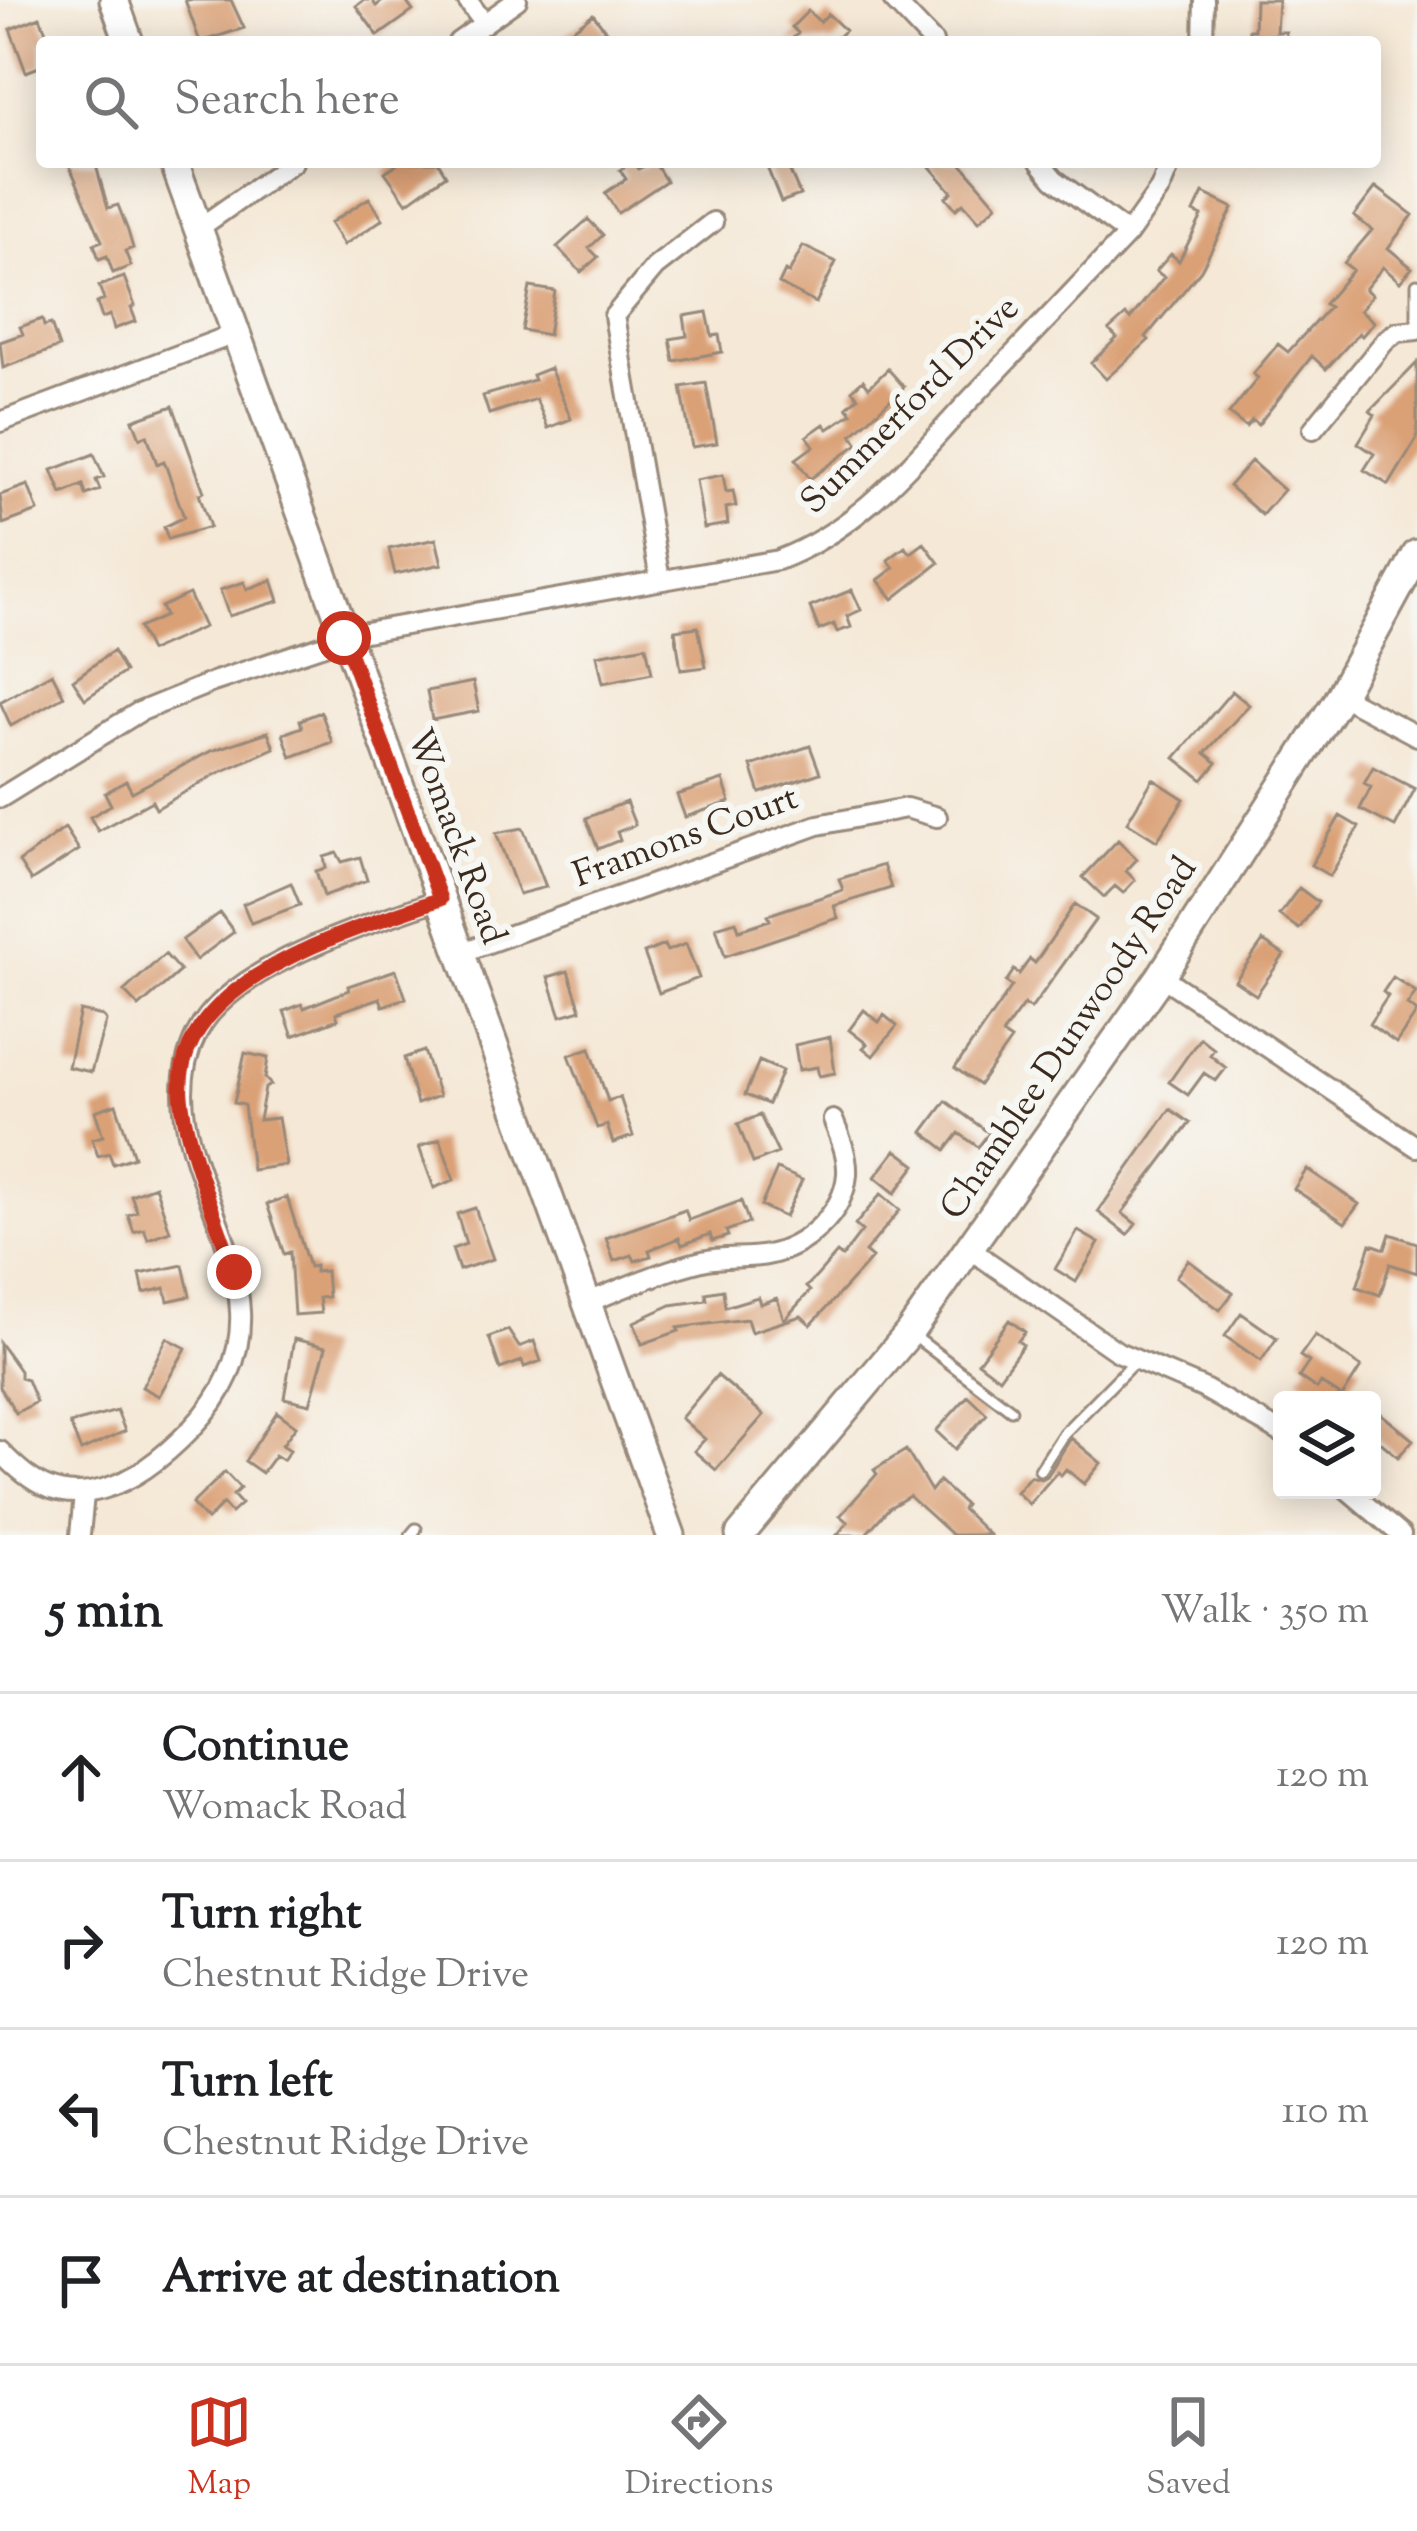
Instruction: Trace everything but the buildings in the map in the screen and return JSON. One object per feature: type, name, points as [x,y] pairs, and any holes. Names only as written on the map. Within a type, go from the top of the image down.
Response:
[{"type":"street","points":[[114,0],[127,36]]},
{"type":"street","points":[[466,0],[484,23]]},
{"type":"street","points":[[466,36],[517,0]]},
{"type":"street","points":[[893,0],[927,36]]},
{"type":"street","points":[[1203,36],[1204,0]]},
{"type":"street","name":"Womack Road","points":[[176,168],[671,1535]]},
{"type":"street","points":[[199,228],[284,168]]},
{"type":"street","points":[[1045,168],[1128,234]]},
{"type":"street","name":"Summerford Drive","points":[[0,798],[139,712],[344,638],[438,617],[522,607],[778,560],[816,546],[844,527],[1128,234],[1160,189],[1169,168]]},
{"type":"street","points":[[660,580],[614,316],[655,267],[713,221]]},
{"type":"street","points":[[1313,429],[1386,340],[1397,332],[1417,329]]},
{"type":"street","points":[[0,422],[237,333]]},
{"type":"street","name":"Chamblee Dunwoody Road","points":[[740,1535],[909,1333],[1161,976],[1340,695],[1417,554]]},
{"type":"street","points":[[1340,695],[1417,736]]},
{"type":"street","name":"Framons Court","points":[[460,953],[818,825],[906,808],[937,818]]},
{"type":"street","points":[[0,1451],[26,1478],[59,1493],[84,1495],[116,1486],[176,1445],[209,1410],[229,1378],[242,1318],[234,1272],[187,1124],[181,1093],[185,1061],[200,1028],[224,1001],[266,970],[326,940],[440,899]]},
{"type":"street","points":[[1161,976],[1417,1148]]},
{"type":"street","points":[[588,1303],[704,1260],[773,1254],[820,1227],[838,1204],[847,1175],[844,1147],[833,1120]]},
{"type":"street","points":[[971,1250],[1118,1352],[1203,1388],[1273,1428]]},
{"type":"street","points":[[80,1535],[84,1495]]},
{"type":"street","points":[[1358,1499],[1400,1535]]},
{"type":"lane","points":[[1417,284],[1417,329]]},
{"type":"lane","points":[[909,1333],[1011,1410]]},
{"type":"lane","points":[[1040,1470],[1064,1433],[1137,1359]]},
{"type":"route","points":[[234,1272],[181,1093],[185,1061],[200,1028],[224,1001],[266,970],[326,940],[440,899],[344,638]]}]
